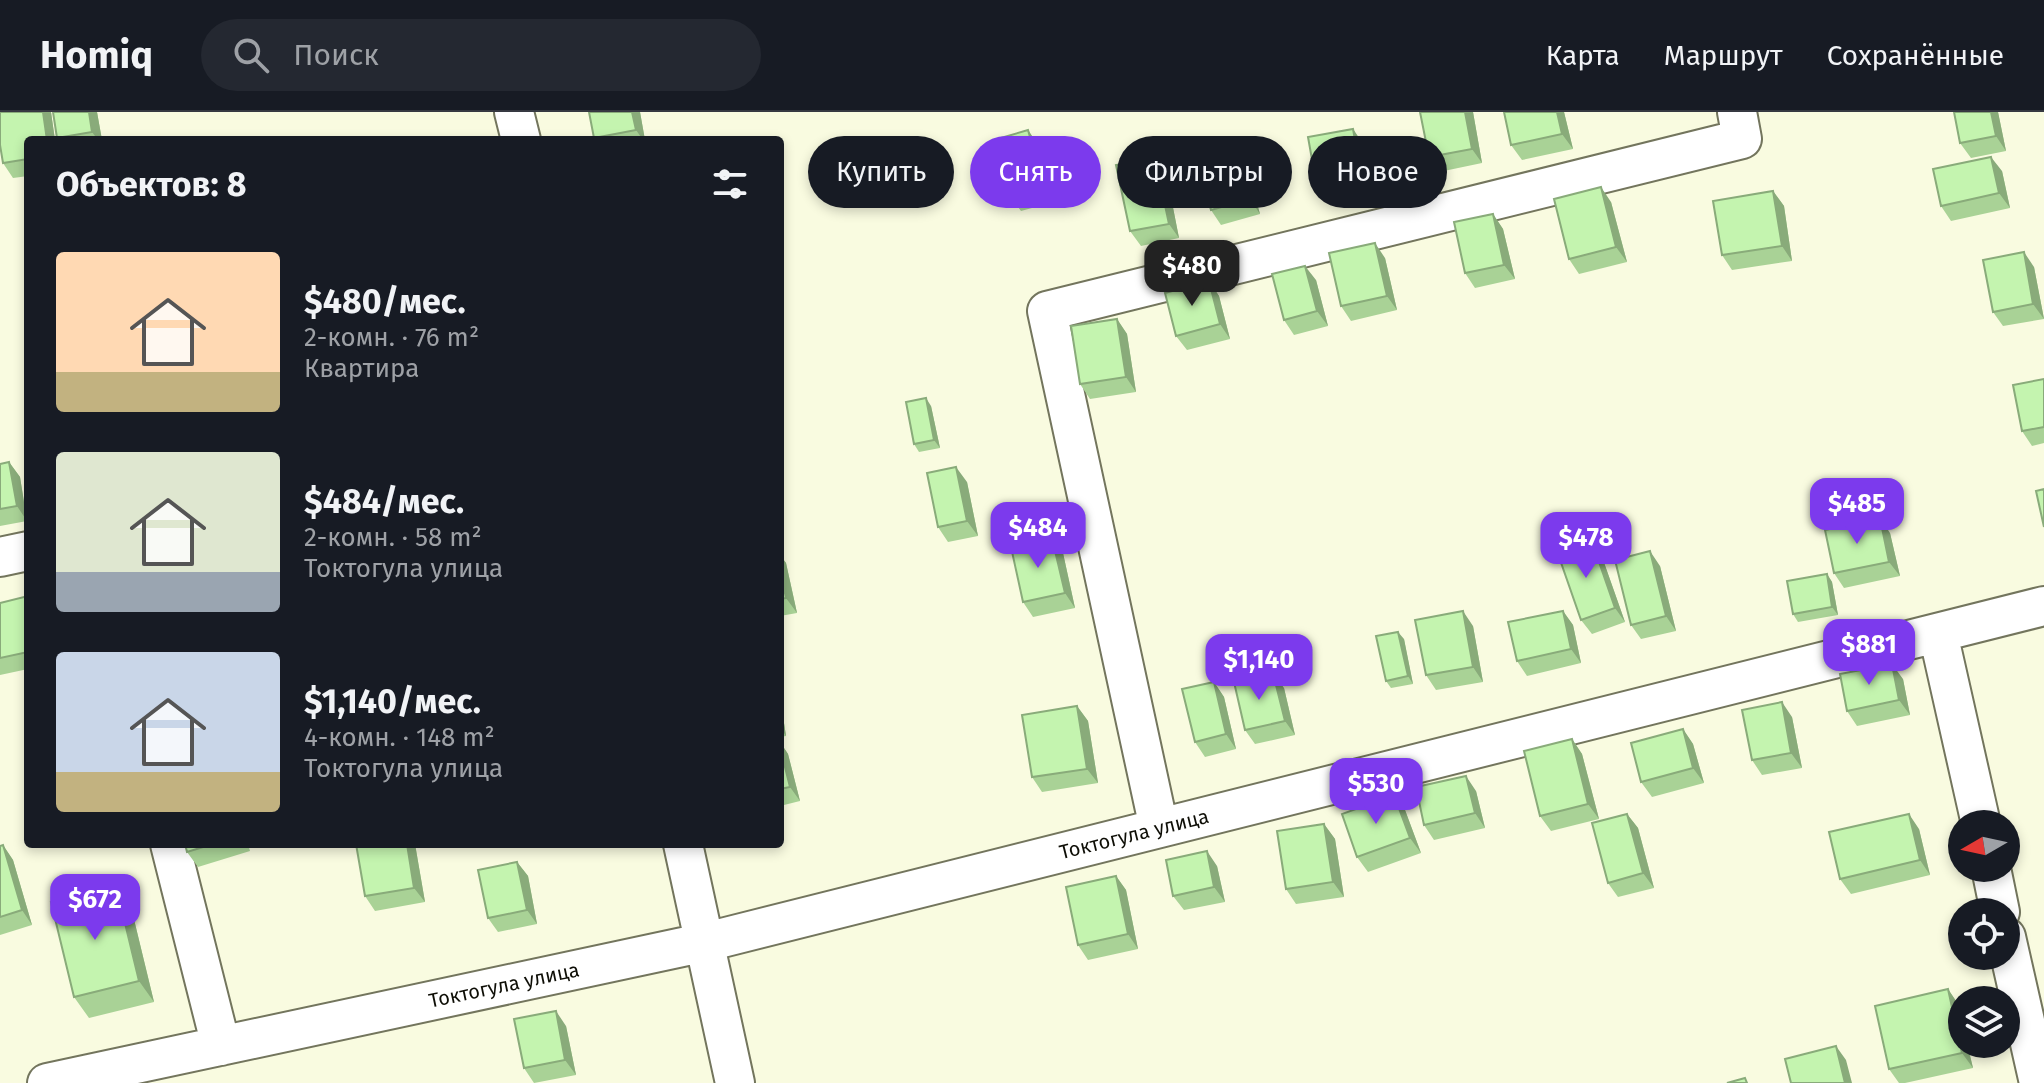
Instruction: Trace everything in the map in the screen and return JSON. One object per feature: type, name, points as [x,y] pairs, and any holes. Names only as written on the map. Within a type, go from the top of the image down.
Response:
[{"type":"street","points":[[514,112],[520,136]]},
{"type":"street","points":[[1159,828],[1047,311],[1742,139],[1737,112]]},
{"type":"street","points":[[0,557],[24,552]]},
{"type":"street","name":"Токтогула улица","points":[[47,1083],[706,942],[2044,606]]},
{"type":"street","points":[[1938,633],[1978,810]]},
{"type":"street","points":[[171,848],[221,1046]]},
{"type":"street","points":[[684,848],[735,1083]]},
{"type":"street","points":[[2013,970],[2039,1083]]},
{"type":"building","points":[[0,112],[43,112],[46,136],[24,136],[24,160],[3,163]]},
{"type":"building","points":[[53,112],[89,112],[92,132],[57,136]]},
{"type":"building","points":[[589,112],[632,112],[636,130],[594,136]]},
{"type":"building","points":[[1420,112],[1465,112],[1472,149],[1447,154],[1447,136],[1425,136]]},
{"type":"building","points":[[1504,112],[1557,112],[1562,134],[1511,145]]},
{"type":"building","points":[[1954,112],[1991,112],[1996,136],[1960,143]]},
{"type":"building","points":[[1353,129],[1354,136],[1314,136]]},
{"type":"building","points":[[1028,130],[1030,136],[1008,136]]},
{"type":"building","points":[[1991,157],[1999,193],[1941,206],[1933,169]]},
{"type":"building","points":[[1601,187],[1616,247],[1569,259],[1554,199]]},
{"type":"building","points":[[1773,191],[1782,246],[1722,255],[1713,201]]},
{"type":"building","points":[[1125,208],[1166,208],[1169,224],[1130,231]]},
{"type":"building","points":[[1493,214],[1504,265],[1465,273],[1454,222]]},
{"type":"building","points":[[1375,243],[1387,296],[1341,306],[1329,253]]},
{"type":"building","points":[[2024,252],[2033,304],[1993,312],[1983,260]]},
{"type":"building","points":[[1305,266],[1317,311],[1284,320],[1272,274]]},
{"type":"building","points":[[1209,281],[1220,324],[1176,336],[1165,293]]},
{"type":"building","points":[[1117,319],[1126,377],[1080,384],[1071,326]]},
{"type":"building","points":[[2044,379],[2044,427],[2022,431],[2013,385]]},
{"type":"building","points":[[926,398],[934,440],[914,444],[906,402]]},
{"type":"building","points":[[9,462],[17,506],[0,509],[0,464]]},
{"type":"building","points":[[956,467],[967,521],[938,527],[927,473]]},
{"type":"building","points":[[2044,489],[2044,527],[2036,491]]},
{"type":"building","points":[[1880,518],[1889,562],[1834,573],[1825,530]]},
{"type":"building","points":[[1052,538],[1065,593],[1023,602],[1011,547]]},
{"type":"building","points":[[1591,539],[1615,608],[1581,620],[1557,551]]},
{"type":"building","points":[[1650,551],[1666,616],[1631,625],[1615,560]]},
{"type":"building","points":[[1827,574],[1832,607],[1793,614],[1787,581]]},
{"type":"building","points":[[24,597],[24,653],[0,658],[0,603]]},
{"type":"building","points":[[1463,611],[1473,667],[1426,675],[1415,620]]},
{"type":"building","points":[[1563,611],[1571,649],[1517,661],[1508,622]]},
{"type":"building","points":[[1398,632],[1408,676],[1386,681],[1376,636]]},
{"type":"building","points":[[1892,664],[1899,700],[1847,711],[1840,674]]},
{"type":"building","points":[[1273,673],[1285,721],[1245,730],[1234,682]]},
{"type":"building","points":[[1214,682],[1226,734],[1195,742],[1182,689]]},
{"type":"building","points":[[1782,702],[1791,753],[1752,760],[1742,710]]},
{"type":"building","points":[[1077,706],[1087,769],[1032,777],[1022,715]]},
{"type":"building","points":[[1683,729],[1693,768],[1641,782],[1631,743]]},
{"type":"building","points":[[1572,739],[1588,804],[1540,816],[1524,751]]},
{"type":"building","points":[[784,763],[790,787],[784,788]]},
{"type":"building","points":[[1466,776],[1475,813],[1424,825],[1416,787]]},
{"type":"building","points":[[1394,795],[1410,838],[1357,857],[1342,814]]},
{"type":"building","points":[[1627,814],[1643,873],[1608,883],[1592,823]]},
{"type":"building","points":[[1909,814],[1920,860],[1840,879],[1829,832]]},
{"type":"building","points":[[1324,824],[1333,882],[1286,889],[1277,831]]},
{"type":"building","points":[[3,845],[22,910],[0,917],[0,846]]},
{"type":"building","points":[[357,848],[408,848],[414,888],[365,896]]},
{"type":"building","points":[[1207,851],[1214,887],[1173,896],[1166,860]]},
{"type":"building","points":[[517,862],[527,910],[488,918],[478,870]]},
{"type":"building","points":[[1116,876],[1128,934],[1078,945],[1066,887]]},
{"type":"building","points":[[116,886],[139,981],[74,997],[51,902]]},
{"type":"building","points":[[1948,989],[1948,1056],[1889,1069],[1875,1006]]},
{"type":"building","points":[[556,1011],[565,1060],[524,1068],[514,1019]]},
{"type":"building","points":[[1836,1046],[1845,1083],[1791,1083],[1785,1059]]},
{"type":"building","points":[[1745,1078],[1747,1083],[1727,1083]]}]
